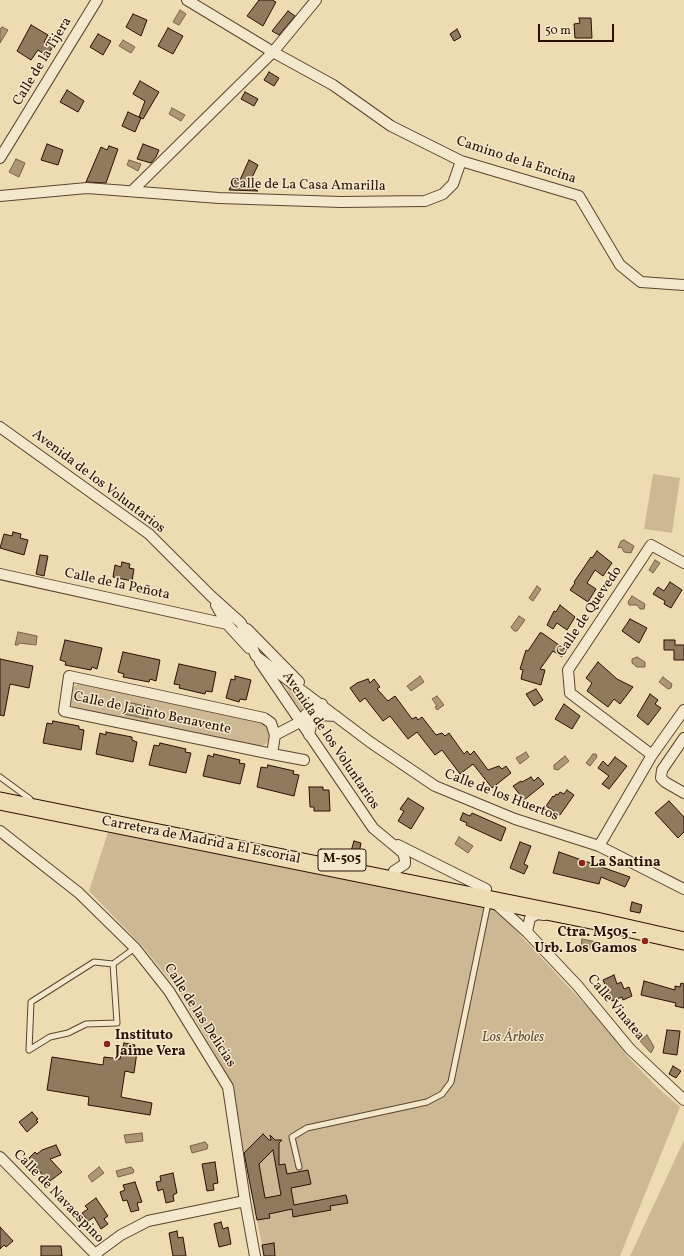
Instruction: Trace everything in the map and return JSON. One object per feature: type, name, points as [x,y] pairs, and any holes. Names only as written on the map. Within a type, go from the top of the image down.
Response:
[{"type":"highway","name":"Carretera de Madrid a El Escorial","points":[[0,792],[394,871],[489,897],[684,941]]},
{"type":"highway","name":"Carretera de Madrid a El Escorial","points":[[0,801],[489,897],[684,932]]},
{"type":"street","name":"Calle de la Tijera","points":[[0,158],[97,0]]},
{"type":"street","name":"Camino de la Encina","points":[[187,0],[273,52],[333,85],[390,126],[461,161],[579,196],[620,265],[641,282],[684,285]]},
{"type":"street","points":[[132,191],[273,52],[316,0]]},
{"type":"street","name":"Calle de La Casa Amarilla","points":[[0,196],[87,188],[219,198],[341,202],[426,201],[443,194],[453,184],[461,161]]},
{"type":"street","name":"Avenida de los Voluntarios","points":[[0,427],[149,534],[211,596],[241,623],[256,656]]},
{"type":"street","name":"Calle de Quevedo","points":[[652,755],[570,693],[568,670],[651,546],[684,563]]},
{"type":"street","name":"Calle de la Peñota","points":[[0,574],[228,624]]},
{"type":"street","name":"Avenida de los Voluntarios","points":[[211,596],[228,624],[256,656],[373,828],[399,850],[405,860],[402,867],[394,871]]},
{"type":"street","name":"Calle de los Huertos","points":[[241,623],[322,704],[336,716],[370,742],[434,786],[516,819],[599,846],[684,889]]},
{"type":"street","name":"Calle de los Huertos","points":[[256,656],[322,704]]},
{"type":"street","name":"Calle de Jacinto Benavente","points":[[275,735],[271,723],[264,718],[69,676],[64,711],[304,760]]},
{"type":"street","points":[[272,754],[275,735],[300,722],[306,714],[322,704]]},
{"type":"street","points":[[599,846],[652,755],[684,710]]},
{"type":"street","points":[[309,735],[312,721],[319,715],[336,716]]},
{"type":"street","points":[[684,738],[662,770],[661,778],[684,793]]},
{"type":"street","name":"Calle de las Delicias","points":[[0,831],[79,893],[135,948],[170,991],[228,1087],[255,1256]]},
{"type":"street","name":"Avenida de los Voluntarios","points":[[385,838],[489,897]]},
{"type":"street","name":"Calle Vinatea","points":[[489,897],[527,932],[578,985],[630,1049],[684,1100]]},
{"type":"street","points":[[527,932],[530,918],[537,914],[570,920],[596,921]]},
{"type":"street","name":"Calle de Navaespino","points":[[0,1157],[96,1255]]},
{"type":"street","points":[[96,1255],[121,1235],[148,1221],[245,1201]]},
{"type":"lane","points":[[0,777],[30,799]]},
{"type":"lane","points":[[299,1167],[292,1137],[307,1128],[427,1102],[442,1094],[451,1082],[489,897]]},
{"type":"lane","points":[[113,964],[117,1023],[86,1024],[68,1033],[50,1036],[29,1050],[31,1002],[94,962],[113,964],[135,948]]},
{"type":"green space","points":[[653,474],[680,478],[672,533],[644,529]]},
{"type":"green space","points":[[82,683],[262,722],[269,728],[270,737],[266,744],[257,747],[78,709],[71,705],[69,701],[71,688]]},
{"type":"green space","points":[[286,684],[309,705],[302,712],[288,692]]},
{"type":"green space","name":"Los Árboles","points":[[108,832],[496,909],[603,1024],[628,1057],[658,1088],[680,1107],[620,1256],[264,1256],[247,1168],[240,1156],[229,1078],[178,990],[142,946],[89,891]]},
{"type":"green space","points":[[684,1140],[684,1256],[630,1256]]},
{"type":"shaded area","points":[[180,10],[186,14],[179,25],[173,22]]},
{"type":"shaded area","points":[[2,27],[8,30],[0,43],[0,29]]},
{"type":"shaded area","points":[[123,40],[135,47],[131,53],[119,46]]},
{"type":"shaded area","points":[[172,108],[185,115],[181,121],[169,114]]},
{"type":"shaded area","points":[[16,159],[25,163],[19,177],[9,172]]},
{"type":"shaded area","points":[[129,160],[141,164],[138,171],[127,165]]},
{"type":"shaded area","points":[[624,540],[634,546],[631,553],[624,552],[621,547],[618,548],[621,541]]},
{"type":"shaded area","points":[[655,560],[660,563],[653,573],[649,570]]},
{"type":"shaded area","points":[[537,586],[541,589],[533,601],[529,598]]},
{"type":"shaded area","points":[[632,596],[645,604],[644,609],[640,609],[637,605],[629,605],[628,602]]},
{"type":"shaded area","points":[[519,616],[525,620],[517,631],[514,631],[511,627]]},
{"type":"shaded area","points":[[18,632],[37,636],[36,645],[19,643],[18,645],[15,645]]},
{"type":"shaded area","points":[[637,657],[645,662],[645,667],[637,667],[632,663],[632,659]]},
{"type":"shaded area","points":[[420,676],[424,682],[411,691],[407,686]]},
{"type":"shaded area","points":[[663,677],[672,684],[671,688],[668,689],[659,682]]},
{"type":"shaded area","points":[[437,696],[444,705],[437,710],[435,707],[437,706],[432,699]]},
{"type":"shaded area","points":[[127,702],[150,707],[148,719],[124,714]]},
{"type":"shaded area","points":[[526,752],[529,757],[520,764],[516,758]]},
{"type":"shaded area","points":[[593,754],[596,754],[597,757],[590,766],[586,763]]},
{"type":"shaded area","points":[[565,756],[569,761],[558,770],[554,769],[554,765]]},
{"type":"shaded area","points":[[459,837],[473,846],[468,853],[455,844]]},
{"type":"shaded area","points":[[582,939],[597,942],[595,949],[581,946]]},
{"type":"shaded area","points":[[647,1035],[654,1047],[651,1053],[640,1041]]},
{"type":"shaded area","points":[[142,1133],[143,1141],[126,1143],[124,1135]]},
{"type":"shaded area","points":[[205,1142],[208,1145],[207,1149],[192,1153],[190,1146]]},
{"type":"shaded area","points":[[99,1167],[104,1173],[92,1182],[88,1176]]},
{"type":"shaded area","points":[[131,1167],[134,1170],[133,1173],[118,1177],[116,1171]]},
{"type":"building","points":[[259,0],[272,0],[276,2],[263,26],[247,16]]},
{"type":"building","points":[[288,11],[295,16],[279,35],[272,31]]},
{"type":"building","points":[[133,14],[147,20],[141,36],[126,27]]},
{"type":"building","points":[[579,18],[591,18],[592,38],[575,38],[574,24],[580,23]]},
{"type":"building","points":[[31,25],[48,35],[44,42],[53,47],[47,56],[38,50],[31,60],[17,51]]},
{"type":"building","points":[[168,28],[183,36],[173,54],[158,46]]},
{"type":"building","points":[[457,29],[461,37],[454,41],[450,34]]},
{"type":"building","points":[[98,34],[111,41],[103,55],[90,47]]},
{"type":"building","points":[[269,72],[279,78],[274,86],[264,80]]},
{"type":"building","points":[[140,81],[159,92],[143,119],[139,117],[145,101],[133,94]]},
{"type":"building","points":[[67,90],[84,101],[78,112],[60,102]]},
{"type":"building","points":[[245,92],[258,99],[254,106],[241,99]]},
{"type":"building","points":[[128,112],[141,118],[135,132],[122,126]]},
{"type":"building","points":[[47,144],[63,150],[58,165],[41,160]]},
{"type":"building","points":[[143,144],[159,150],[151,163],[137,159]]},
{"type":"building","points":[[109,146],[118,149],[106,183],[86,182],[101,147],[107,150]]},
{"type":"building","points":[[249,160],[258,165],[248,186],[258,191],[229,190],[234,180],[239,182]]},
{"type":"building","points":[[13,532],[21,534],[20,538],[28,540],[24,555],[0,548],[4,534],[12,536]]},
{"type":"building","points":[[597,551],[612,563],[603,576],[595,570],[587,583],[596,589],[588,602],[570,590],[591,557],[592,558]]},
{"type":"building","points":[[40,555],[48,556],[44,576],[36,574]]},
{"type":"building","points":[[122,562],[130,564],[129,568],[134,569],[132,581],[113,577],[115,565],[121,567]]},
{"type":"building","points":[[670,582],[682,590],[671,608],[664,604],[665,601],[653,594],[658,587],[664,591]]},
{"type":"building","points":[[560,605],[575,617],[567,630],[557,623],[553,629],[547,625],[554,611],[556,612]]},
{"type":"building","points":[[630,619],[647,628],[639,643],[622,631]]},
{"type":"building","points":[[540,633],[566,650],[562,657],[553,651],[540,669],[545,670],[541,685],[521,679],[523,670],[520,669],[526,650],[528,651]]},
{"type":"building","points":[[65,640],[102,648],[97,669],[92,667],[91,670],[65,665],[66,662],[60,660]]},
{"type":"building","points":[[664,640],[675,640],[675,645],[684,645],[684,660],[674,660],[674,650],[664,650]]},
{"type":"building","points":[[123,652],[160,660],[156,681],[150,679],[149,682],[123,677],[124,674],[118,672]]},
{"type":"building","points":[[0,659],[33,666],[29,688],[10,684],[4,716],[0,715]]},
{"type":"building","points":[[598,662],[617,679],[633,687],[620,704],[614,699],[608,707],[587,691],[592,683],[586,678]]},
{"type":"building","points":[[179,664],[216,672],[212,692],[206,691],[205,694],[179,688],[180,685],[174,684]]},
{"type":"building","points":[[235,676],[251,680],[246,700],[240,699],[239,702],[226,698],[231,679],[235,680]]},
{"type":"building","points":[[368,679],[370,683],[374,679],[380,687],[377,689],[388,701],[395,696],[412,719],[416,717],[418,720],[422,717],[436,735],[442,733],[445,736],[449,733],[464,754],[467,751],[470,755],[474,751],[488,770],[499,766],[502,769],[506,766],[511,773],[492,788],[473,764],[460,774],[442,750],[435,755],[417,732],[408,739],[390,716],[383,721],[365,698],[360,702],[350,688],[357,683]]},
{"type":"building","points":[[536,689],[543,700],[534,706],[526,694]]},
{"type":"building","points":[[650,694],[658,700],[655,704],[661,708],[648,725],[637,716]]},
{"type":"building","points":[[564,704],[580,716],[572,729],[555,719]]},
{"type":"building","points":[[53,721],[79,726],[79,729],[84,730],[81,750],[43,743],[47,723],[52,724]]},
{"type":"building","points":[[106,732],[132,737],[132,740],[137,742],[133,762],[96,754],[100,733],[106,735]]},
{"type":"building","points":[[160,743],[186,749],[185,752],[191,753],[186,773],[149,765],[154,745],[159,746]]},
{"type":"building","points":[[214,754],[240,760],[239,763],[245,764],[240,784],[203,776],[208,755],[213,757]]},
{"type":"building","points":[[615,757],[627,766],[609,789],[602,784],[609,776],[598,768],[603,761],[608,766]]},
{"type":"building","points":[[268,765],[294,771],[293,774],[299,775],[294,796],[257,787],[261,767],[267,768]]},
{"type":"building","points":[[531,777],[534,781],[538,777],[544,784],[524,800],[513,786]]},
{"type":"building","points":[[309,787],[323,787],[323,790],[329,790],[330,811],[314,811],[314,807],[310,807]]},
{"type":"building","points":[[567,790],[574,795],[560,815],[546,806],[553,796],[554,797],[556,794],[558,795],[560,792],[564,794]]},
{"type":"building","points":[[408,798],[424,808],[411,829],[398,821],[404,811],[400,809]]},
{"type":"building","points":[[669,801],[684,817],[684,832],[678,838],[655,813]]},
{"type":"building","points":[[463,813],[470,816],[472,813],[506,828],[501,841],[466,825],[467,823],[460,820]]},
{"type":"building","points":[[354,841],[361,843],[359,853],[351,851]]},
{"type":"building","points":[[520,842],[531,846],[524,864],[528,866],[524,874],[510,868]]},
{"type":"building","points":[[559,852],[630,877],[625,887],[601,877],[599,884],[553,873]]},
{"type":"building","points":[[632,902],[642,905],[640,913],[630,911]]},
{"type":"building","points":[[614,975],[617,984],[621,982],[624,989],[629,987],[632,996],[623,1000],[622,997],[612,1001],[603,980]]},
{"type":"building","points":[[644,981],[675,990],[675,986],[680,987],[681,983],[684,984],[684,1008],[675,1006],[676,1003],[641,995]]},
{"type":"building","points":[[667,1030],[680,1031],[677,1055],[663,1053]]},
{"type":"building","points":[[124,1043],[135,1045],[134,1051],[137,1052],[134,1073],[125,1071],[121,1097],[152,1103],[150,1115],[88,1105],[89,1097],[47,1090],[52,1057],[103,1065],[104,1057],[120,1059]]},
{"type":"building","points":[[673,1066],[681,1071],[676,1078],[669,1074]]},
{"type":"building","points":[[32,1112],[38,1119],[36,1120],[38,1122],[27,1132],[19,1122]]},
{"type":"building","points":[[263,1134],[269,1140],[271,1140],[270,1135],[275,1140],[282,1140],[279,1143],[279,1165],[285,1164],[287,1174],[308,1170],[311,1184],[291,1188],[294,1205],[346,1195],[348,1203],[330,1206],[331,1210],[293,1217],[292,1209],[269,1214],[270,1218],[257,1220],[244,1153]],"holes":[[[273,1150],[281,1195],[265,1198],[259,1164]]]},
{"type":"building","points":[[56,1145],[61,1155],[50,1159],[62,1172],[50,1181],[45,1176],[44,1177],[29,1158],[35,1152],[37,1154],[42,1150]]},
{"type":"building","points":[[215,1162],[218,1183],[213,1184],[214,1190],[207,1191],[202,1164]]},
{"type":"building","points":[[173,1173],[177,1193],[173,1195],[174,1201],[166,1203],[163,1189],[158,1191],[156,1182],[161,1181],[160,1176]]},
{"type":"building","points":[[135,1182],[142,1202],[137,1203],[139,1210],[131,1212],[127,1200],[123,1201],[120,1192],[125,1190],[123,1185]]},
{"type":"building","points":[[96,1198],[108,1216],[104,1219],[108,1224],[101,1229],[94,1217],[88,1221],[82,1213],[88,1209],[85,1206]]},
{"type":"building","points":[[221,1222],[223,1229],[228,1227],[231,1244],[219,1247],[214,1224]]},
{"type":"building","points":[[0,1227],[13,1241],[6,1247],[4,1245],[0,1249]]},
{"type":"building","points":[[177,1231],[178,1238],[183,1237],[186,1256],[173,1256],[169,1233]]},
{"type":"building","points":[[274,1243],[275,1256],[264,1256],[262,1245]]},
{"type":"building","points":[[41,1246],[61,1246],[62,1256],[41,1256]]},
{"type":"place","name":"La Santina","points":[[582,863]]},
{"type":"place","name":"Ctra. M505 - Urb. Los Gamos","points":[[645,941]]},
{"type":"place","name":"Instituto Jaime Vera","points":[[107,1044]]}]
